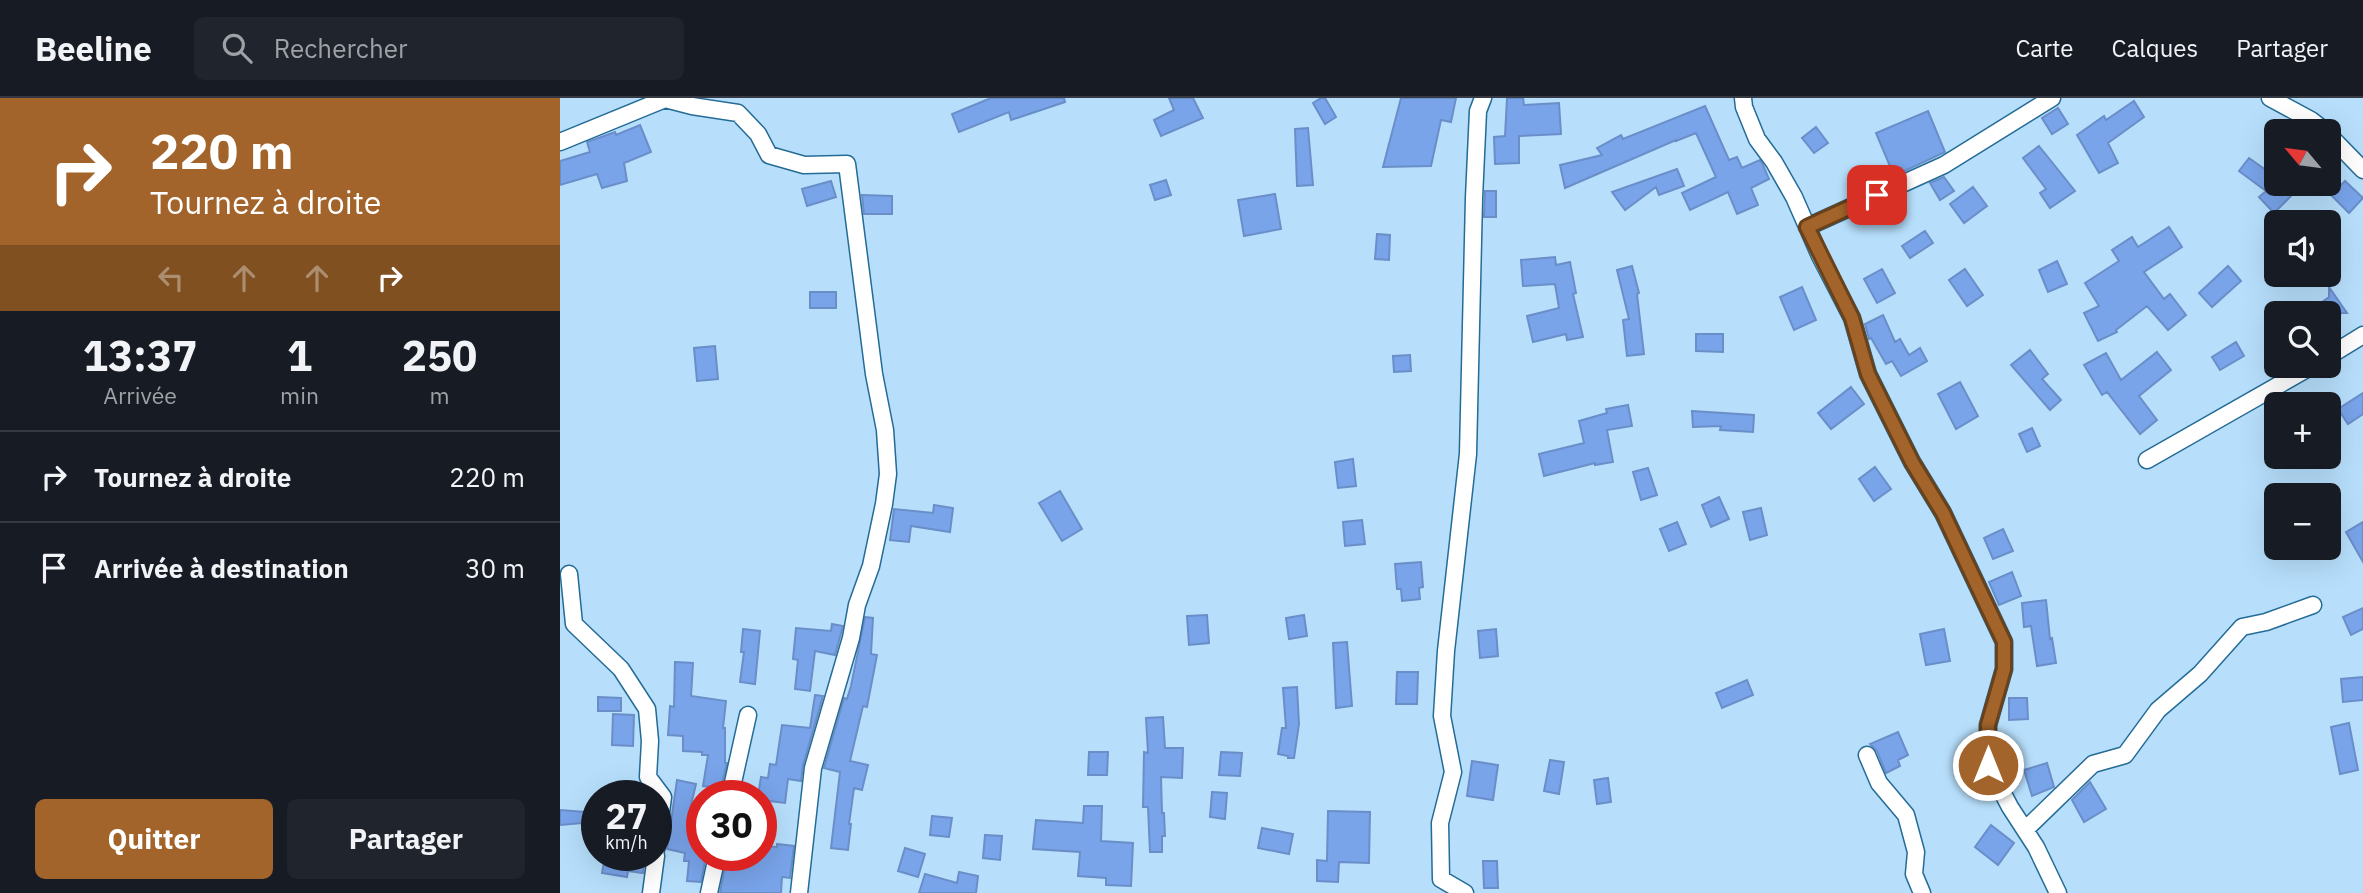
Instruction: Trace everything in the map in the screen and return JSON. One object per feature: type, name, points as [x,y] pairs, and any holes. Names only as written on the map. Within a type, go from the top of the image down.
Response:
[{"type":"street","points":[[1465,893],[1441,879],[1440,823],[1452,772],[1442,716],[1446,651],[1468,454],[1474,198],[1478,111],[1483,98]]},
{"type":"street","points":[[1743,98],[1757,139],[1794,197],[1852,318],[1868,374],[1912,462],[1943,513],[2004,642],[2004,669],[1988,725],[1988,765],[2058,893]]},
{"type":"street","points":[[1807,227],[1944,165],[2052,98]]},
{"type":"street","points":[[2270,98],[2310,119]]},
{"type":"street","points":[[560,142],[665,99],[738,113],[758,134],[769,155],[804,165],[847,164],[874,374],[885,430],[888,474],[871,566],[857,605],[813,768],[799,893]]},
{"type":"street","points":[[2342,148],[2363,170]]},
{"type":"street","points":[[2341,349],[2363,335]]},
{"type":"street","points":[[2147,460],[2291,378]]},
{"type":"street","points":[[569,574],[574,624],[621,669],[647,709],[650,741],[648,777],[650,780]]},
{"type":"street","points":[[2025,830],[2093,764],[2125,755],[2158,710],[2200,674],[2242,627],[2266,622],[2313,605]]},
{"type":"street","points":[[734,780],[748,715]]},
{"type":"street","points":[[1867,755],[1879,783],[1906,815],[1916,852],[1914,874],[1922,893]]},
{"type":"street","points":[[651,893],[654,871]]},
{"type":"street","points":[[709,893],[714,871]]},
{"type":"building","points":[[991,98],[1064,98],[1065,102],[1011,120],[1009,112],[959,132],[952,114]]},
{"type":"building","points":[[1169,98],[1193,98],[1203,118],[1161,136],[1154,120],[1174,110]]},
{"type":"building","points":[[1325,98],[1336,117],[1325,124],[1313,103]]},
{"type":"building","points":[[1401,98],[1456,98],[1451,122],[1441,120],[1431,166],[1383,167]]},
{"type":"building","points":[[1507,98],[1523,98],[1524,105],[1559,103],[1561,134],[1519,136],[1519,163],[1495,164],[1494,137],[1505,136]]},
{"type":"building","points":[[2134,101],[2144,117],[2108,143],[2118,163],[2099,173],[2077,135],[2104,116],[2106,120]]},
{"type":"building","points":[[1705,106],[1729,160],[1737,157],[1742,168],[1760,160],[1763,165],[1769,179],[1751,188],[1758,205],[1737,214],[1728,192],[1690,210],[1682,193],[1716,177],[1696,133],[1565,188],[1560,165],[1602,155],[1597,148],[1621,135],[1623,139]]},
{"type":"building","points":[[2058,108],[2068,124],[2052,134],[2042,118]]},
{"type":"building","points":[[1928,111],[1945,152],[1894,176],[1876,133]]},
{"type":"building","points":[[640,125],[651,152],[624,163],[627,181],[602,188],[597,174],[560,185],[560,161],[590,152],[587,142],[615,132],[616,135]]},
{"type":"building","points":[[1816,127],[1828,143],[1814,153],[1802,138]]},
{"type":"building","points":[[1308,128],[1313,185],[1297,186],[1295,129]]},
{"type":"building","points":[[2039,146],[2075,191],[2050,208],[2040,193],[2046,189],[2023,158]]},
{"type":"building","points":[[2249,158],[2264,169],[2264,190],[2239,171]]},
{"type":"building","points":[[1677,169],[1684,186],[1659,195],[1656,187],[1625,210],[1612,192]]},
{"type":"building","points":[[1944,177],[1954,191],[1940,200],[1930,183]]},
{"type":"building","points":[[1166,180],[1171,195],[1155,200],[1150,185]]},
{"type":"building","points":[[831,181],[836,197],[807,206],[802,189]]},
{"type":"building","points":[[2345,181],[2363,198],[2349,213],[2332,196],[2342,196],[2342,184]]},
{"type":"building","points":[[1973,187],[1987,206],[1964,223],[1950,204]]},
{"type":"building","points":[[1485,191],[1496,191],[1496,217],[1484,217]]},
{"type":"building","points":[[2264,193],[2264,196],[2291,196],[2277,210],[2271,210],[2259,197]]},
{"type":"building","points":[[1275,194],[1281,229],[1244,236],[1238,200]]},
{"type":"building","points":[[862,195],[892,196],[892,214],[864,214]]},
{"type":"building","points":[[2169,227],[2182,247],[2144,272],[2164,299],[2170,294],[2186,315],[2168,330],[2147,306],[2116,330],[2117,332],[2098,341],[2084,313],[2099,306],[2085,283],[2119,261],[2112,250],[2132,237],[2138,247]]},
{"type":"building","points":[[1925,231],[1933,243],[1910,258],[1902,246]]},
{"type":"building","points":[[1377,234],[1390,235],[1389,260],[1375,259]]},
{"type":"building","points":[[1555,257],[1556,265],[1570,262],[1576,293],[1573,294],[1583,337],[1567,340],[1566,334],[1533,342],[1527,316],[1559,308],[1555,284],[1523,286],[1521,260]]},
{"type":"building","points":[[2057,261],[2067,284],[2048,292],[2039,270]]},
{"type":"building","points":[[1632,266],[1639,293],[1644,354],[1627,356],[1623,320],[1629,319],[1617,270]]},
{"type":"building","points":[[2228,266],[2241,281],[2212,307],[2199,293]]},
{"type":"building","points":[[1882,269],[1895,293],[1877,303],[1864,279]]},
{"type":"building","points":[[1965,269],[1983,295],[1967,306],[1949,280]]},
{"type":"building","points":[[1802,287],[1816,320],[1794,330],[1780,297]]},
{"type":"building","points":[[2329,287],[2339,301],[2324,301],[2329,297]]},
{"type":"building","points":[[810,292],[836,292],[836,308],[810,308]]},
{"type":"building","points":[[1883,315],[1895,342],[1900,339],[1909,355],[1920,348],[1927,361],[1901,376],[1892,361],[1886,364],[1871,338],[1869,339],[1865,324]]},
{"type":"building","points":[[1696,334],[1723,334],[1723,352],[1696,351]]},
{"type":"building","points":[[2236,342],[2244,356],[2220,370],[2212,357]]},
{"type":"building","points":[[715,346],[718,379],[697,381],[694,348]]},
{"type":"building","points":[[2030,350],[2048,374],[2042,379],[2061,400],[2050,410],[2011,365]]},
{"type":"building","points":[[2157,352],[2171,370],[2139,396],[2157,420],[2140,434],[2107,392],[2102,395],[2084,365],[2106,353],[2121,380]]},
{"type":"building","points":[[1410,355],[1411,371],[1394,372],[1393,356]]},
{"type":"building","points":[[1960,382],[1978,416],[1956,429],[1938,394]]},
{"type":"building","points":[[1851,387],[1864,404],[1831,429],[1818,413]]},
{"type":"building","points":[[2363,393],[2363,414],[2348,424],[2341,414],[2341,407]]},
{"type":"building","points":[[1628,405],[1632,426],[1607,430],[1613,462],[1595,463],[1544,476],[1539,454],[1584,443],[1579,421],[1607,413],[1606,409]]},
{"type":"building","points":[[1692,411],[1754,415],[1753,432],[1720,430],[1721,426],[1693,427]]},
{"type":"building","points":[[2032,428],[2040,446],[2027,452],[2019,434]]},
{"type":"building","points":[[1353,459],[1356,486],[1338,488],[1335,462]]},
{"type":"building","points":[[1875,467],[1891,489],[1874,501],[1859,479]]},
{"type":"building","points":[[1648,468],[1657,495],[1641,500],[1633,472]]},
{"type":"building","points":[[1060,491],[1082,529],[1062,541],[1039,503]]},
{"type":"building","points":[[1719,497],[1729,519],[1711,527],[1702,505]]},
{"type":"building","points":[[934,505],[953,508],[950,532],[911,526],[909,542],[890,540],[894,509],[933,513]]},
{"type":"building","points":[[1761,508],[1767,535],[1750,540],[1743,512]]},
{"type":"building","points":[[1362,520],[1365,544],[1345,546],[1343,522]]},
{"type":"building","points":[[1677,522],[1686,544],[1669,551],[1660,529]]},
{"type":"building","points":[[2363,522],[2363,562],[2346,532]]},
{"type":"building","points":[[2003,529],[2013,551],[1993,559],[1984,538]]},
{"type":"building","points":[[1421,562],[1423,587],[1419,588],[1420,599],[1402,601],[1401,589],[1397,589],[1395,564]]},
{"type":"building","points":[[2012,572],[2021,596],[1999,605],[1989,582]]},
{"type":"building","points":[[2046,600],[2050,639],[2052,638],[2056,663],[2037,666],[2031,626],[2024,627],[2022,603]]},
{"type":"building","points":[[2363,608],[2363,629],[2351,635],[2343,617]]},
{"type":"building","points":[[1207,615],[1209,643],[1189,645],[1187,616]]},
{"type":"building","points":[[1304,615],[1307,636],[1289,639],[1286,618]]},
{"type":"building","points":[[865,617],[873,618],[871,654],[877,655],[867,707],[863,706],[850,761],[868,765],[862,790],[854,788],[848,850],[831,848],[840,772],[824,768],[844,698],[847,699],[851,686]]},
{"type":"building","points":[[832,624],[843,626],[835,655],[815,651],[810,691],[795,689],[798,660],[793,659],[796,628],[831,631]]},
{"type":"building","points":[[743,629],[760,631],[755,684],[740,682],[744,652],[741,652]]},
{"type":"building","points":[[1496,629],[1498,656],[1480,658],[1478,631]]},
{"type":"building","points":[[1944,629],[1950,661],[1926,665],[1920,634]]},
{"type":"building","points":[[1347,642],[1352,706],[1336,708],[1333,643]]},
{"type":"building","points":[[675,662],[693,663],[691,696],[726,701],[723,728],[727,763],[723,780],[704,780],[708,755],[683,751],[683,736],[668,735],[670,706],[674,707]]},
{"type":"building","points":[[1397,672],[1418,672],[1417,704],[1396,704]]},
{"type":"building","points":[[2363,677],[2363,700],[2343,702],[2341,679]]},
{"type":"building","points":[[1747,680],[1753,695],[1722,708],[1716,693]]},
{"type":"building","points":[[1297,687],[1299,724],[1294,758],[1288,758],[1278,754],[1282,728],[1286,728],[1283,688]]},
{"type":"building","points":[[815,695],[823,696],[801,781],[788,779],[785,803],[777,802],[777,780],[761,780],[761,777],[768,778],[770,764],[776,765],[782,725],[810,728]]},
{"type":"building","points":[[598,697],[621,698],[621,711],[598,711]]},
{"type":"building","points":[[2009,698],[2027,698],[2028,719],[2009,720]]},
{"type":"building","points":[[613,714],[634,715],[633,746],[612,745]]},
{"type":"building","points":[[1163,717],[1165,748],[1183,748],[1182,778],[1161,777],[1165,836],[1162,836],[1162,852],[1150,852],[1148,807],[1143,807],[1144,752],[1148,753],[1146,718]]},
{"type":"building","points":[[2349,723],[2358,770],[2340,774],[2331,727]]},
{"type":"building","points":[[1898,732],[1908,755],[1898,760],[1900,766],[1886,773],[1877,751],[1870,744]]},
{"type":"building","points":[[1089,752],[1108,752],[1107,775],[1088,775]]},
{"type":"building","points":[[1221,752],[1242,753],[1240,776],[1219,775]]},
{"type":"building","points":[[1550,760],[1564,762],[1559,794],[1544,791]]},
{"type":"building","points":[[1472,761],[1498,765],[1493,800],[1467,796]]},
{"type":"building","points":[[2047,763],[2054,787],[2032,796],[2024,770]]},
{"type":"building","points":[[1608,778],[1611,802],[1597,804],[1594,780]]},
{"type":"building","points":[[677,780],[686,782],[686,861],[685,853],[672,850],[672,814]]},
{"type":"building","points":[[2090,782],[2106,809],[2084,822],[2072,800]]},
{"type":"building","points":[[1212,792],[1227,793],[1225,819],[1210,817]]},
{"type":"building","points":[[1084,806],[1102,806],[1101,841],[1133,843],[1131,886],[1106,885],[1106,878],[1078,876],[1080,852],[1033,849],[1036,820],[1083,823]]},
{"type":"building","points":[[560,810],[581,812],[581,823],[560,825]]},
{"type":"building","points":[[1328,811],[1370,812],[1369,863],[1339,862],[1338,882],[1317,881],[1317,860],[1327,861]]},
{"type":"building","points":[[932,816],[952,818],[949,837],[930,835]]},
{"type":"building","points":[[1991,825],[2014,843],[1998,865],[1975,847]]},
{"type":"building","points":[[1262,828],[1293,834],[1289,854],[1258,848]]},
{"type":"building","points":[[985,835],[1002,836],[1000,860],[983,858]]},
{"type":"building","points":[[777,844],[794,846],[790,878],[782,877],[781,893],[720,893],[724,871],[777,871]]},
{"type":"building","points":[[905,848],[925,854],[918,877],[898,871]]},
{"type":"building","points":[[1483,861],[1497,861],[1498,888],[1484,888]]},
{"type":"building","points":[[602,871],[628,871],[627,877]]},
{"type":"building","points":[[688,871],[703,871],[701,882],[687,881]]},
{"type":"building","points":[[959,872],[978,876],[976,893],[919,893],[925,874],[957,883]]},
{"type":"route","points":[[1877,195],[1807,227],[1852,318],[1868,374],[1912,462],[1943,513],[2004,642],[2004,669],[1988,725],[1988,765]]}]
